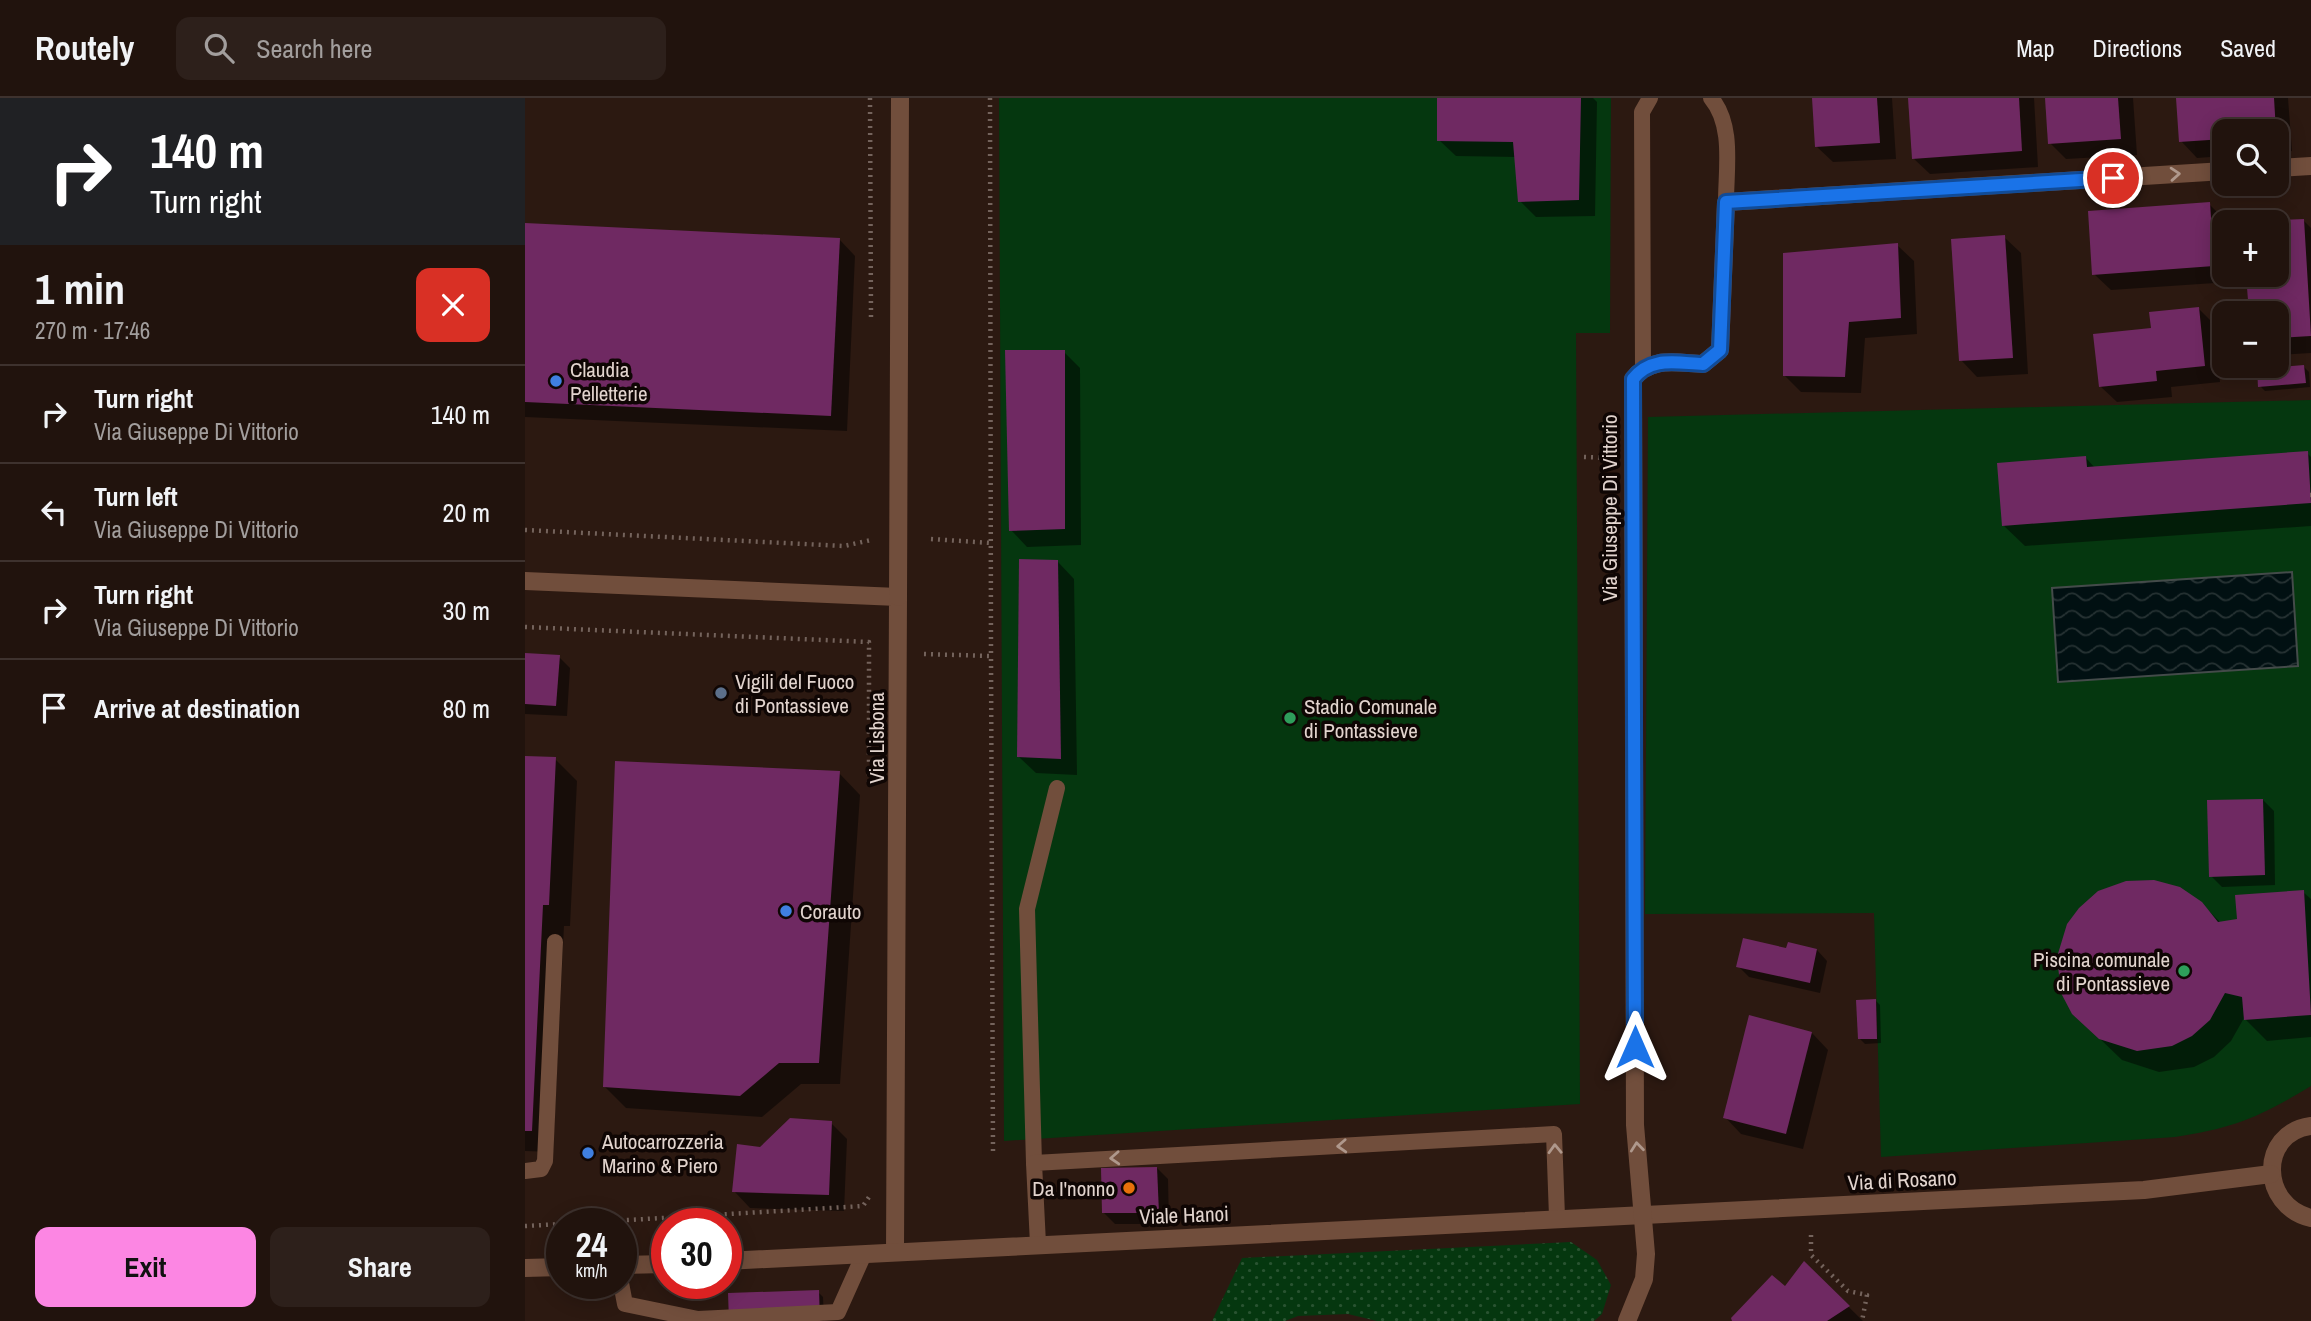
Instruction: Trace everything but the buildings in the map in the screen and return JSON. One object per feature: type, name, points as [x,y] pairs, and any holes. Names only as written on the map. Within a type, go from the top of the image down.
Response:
[{"type":"street","name":"Via Lisbona","points":[[895,1252],[900,98]]},
{"type":"street","points":[[2289,167],[2311,166]]},
{"type":"street","points":[[1643,367],[1660,363],[1703,364],[1720,350],[1726,202],[2212,172]]},
{"type":"street","name":"Via Giuseppe Di Vittorio","points":[[1643,367],[1633,379],[1631,458],[1635,1125],[1644,1215]]},
{"type":"street","points":[[525,581],[898,597]]},
{"type":"street","points":[[2311,1126],[2285,1139],[2277,1149],[2271,1174],[2276,1192],[2284,1204],[2295,1213],[2311,1218]]},
{"type":"street","name":"Via di Rosano","points":[[1644,1215],[2144,1190],[2271,1174]]},
{"type":"street","points":[[1627,1321],[1644,1279],[1644,1215]]},
{"type":"street","name":"Viale Hanoi","points":[[742,1260],[1363,1230],[1557,1217],[1644,1215]]},
{"type":"street","points":[[525,1268],[546,1267]]},
{"type":"lane","points":[[1643,367],[1642,112],[1650,98]]},
{"type":"lane","points":[[1711,98],[1718,106],[1727,139],[1726,202]]},
{"type":"lane","points":[[1038,1244],[1027,909],[1057,788]]},
{"type":"lane","points":[[525,1171],[541,1169],[545,1161],[555,942]]},
{"type":"lane","points":[[1034,1163],[1554,1134],[1557,1217]]},
{"type":"lane","points":[[624,1299],[625,1304],[698,1319],[838,1312],[864,1254]]},
{"type":"path","points":[[870,98],[871,320]]},
{"type":"path","points":[[990,98],[993,1151]]},
{"type":"path","points":[[1584,457],[1619,458]]},
{"type":"path","points":[[525,530],[844,546],[871,541],[871,527]]},
{"type":"path","points":[[931,538],[991,543]]},
{"type":"path","points":[[525,627],[869,642],[869,792]]},
{"type":"path","points":[[924,654],[991,656]]},
{"type":"path","points":[[637,1219],[863,1206],[869,1197],[869,1183]]},
{"type":"path","points":[[525,1226],[546,1225]]},
{"type":"path","points":[[1811,1235],[1811,1255],[1848,1291],[1867,1295],[1862,1321]]},
{"type":"green space","name":"Stadio Comunale di Pontassieve","points":[[999,98],[1611,98],[1610,333],[1576,333],[1580,1104],[1004,1141]]},
{"type":"green space","points":[[2311,400],[2311,1086],[2246,1120],[2214,1130],[2175,1137],[1881,1157],[1874,913],[1645,914],[1648,417]]},
{"type":"green space","points":[[1571,1242],[1597,1260],[1611,1285],[1602,1314],[1594,1321],[1377,1321],[1348,1314],[1298,1316],[1285,1321],[1212,1321],[1242,1258]]},
{"type":"water","points":[[2292,572],[2298,666],[2058,682],[2052,588]]},
{"type":"place","name":"Claudia Pelletterie","points":[[556,381]]},
{"type":"place","name":"Vigili del Fuoco di Pontassieve","points":[[721,693]]},
{"type":"place","name":"Stadio Comunale di Pontassieve","points":[[1290,718]]},
{"type":"place","name":"Corauto","points":[[786,911]]},
{"type":"place","name":"Piscina comunale di Pontassieve","points":[[2184,971]]},
{"type":"place","name":"Autocarrozzeria Marino & Piero","points":[[588,1153]]},
{"type":"place","name":"Da I'nonno","points":[[1129,1188]]},
{"type":"route","points":[[1635,1047],[1631,458],[1633,379],[1643,367],[1660,363],[1703,364],[1720,350],[1726,202],[2113,178]]}]
